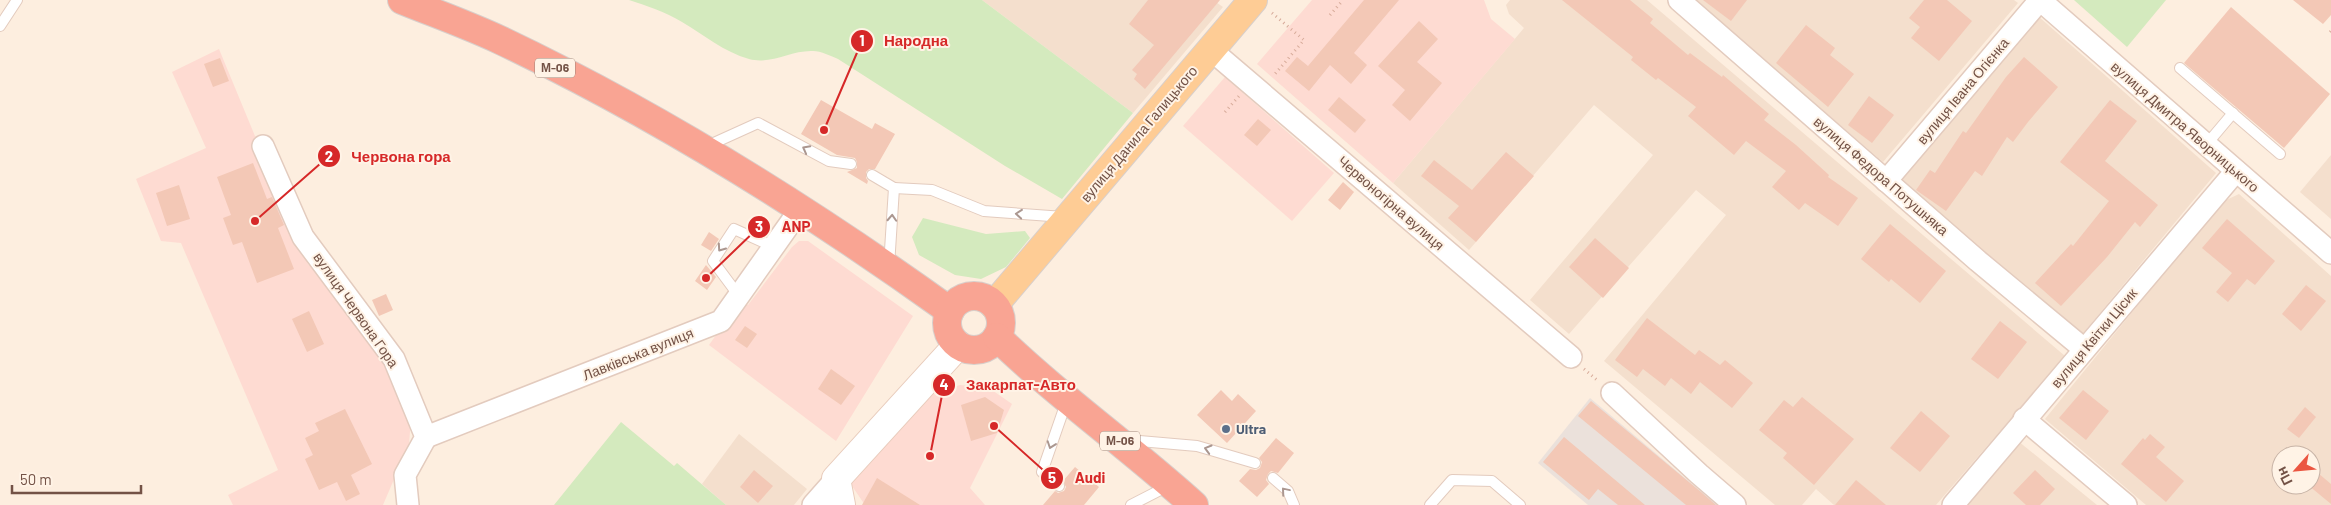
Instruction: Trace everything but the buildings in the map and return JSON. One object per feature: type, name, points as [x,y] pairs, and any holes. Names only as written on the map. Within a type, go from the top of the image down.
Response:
[{"type":"highway","name":"М-06","points":[[402,0],[498,40],[616,99],[801,208],[889,267],[950,311]]},
{"type":"highway","points":[[976,296],[986,299],[994,306],[1000,315],[1000,327],[997,337],[989,346],[979,350],[968,350],[958,345],[950,335],[947,323],[950,311],[956,303],[976,296]]},
{"type":"highway","name":"М-06","points":[[997,337],[1033,372],[1118,439],[1194,505]]},
{"type":"main road","name":"вулиця Данила Галицького","points":[[994,306],[1210,49],[1254,5]]},
{"type":"street","name":"вулиця Федора Потушняка","points":[[1679,0],[1886,181],[2084,350]]},
{"type":"street","name":"вулиця Івана Огієнка","points":[[1886,181],[2040,0]]},
{"type":"street","name":"вулиця Дмитра Яворницького","points":[[2040,0],[2331,253]]},
{"type":"street","name":"Червоногірна вулиця","points":[[1210,49],[1571,357]]},
{"type":"street","name":"вулиця Червона Гора","points":[[263,146],[303,237],[394,359],[426,437]]},
{"type":"street","name":"вулиця Квітки Цісик","points":[[1953,505],[2236,171]]},
{"type":"street","name":"Лавківська вулиця","points":[[426,437],[722,320],[801,208]]},
{"type":"street","points":[[813,505],[839,492],[933,372],[958,345]]},
{"type":"street","points":[[1612,393],[1735,505]]},
{"type":"street","points":[[2024,420],[2126,505]]},
{"type":"street","points":[[408,505],[405,475],[426,437]]},
{"type":"lane","points":[[0,26],[17,0]]},
{"type":"lane","points":[[2180,68],[2280,154]]},
{"type":"lane","points":[[2206,145],[2233,113]]},
{"type":"lane","points":[[701,149],[758,123],[829,161],[851,164]]},
{"type":"lane","points":[[872,175],[894,188],[932,190],[984,211],[1068,218]]},
{"type":"lane","points":[[889,267],[894,188]]},
{"type":"lane","points":[[739,296],[712,261],[734,229],[774,247]]},
{"type":"lane","points":[[1059,486],[1042,472],[1067,399]]},
{"type":"lane","points":[[1118,439],[1197,446],[1255,463]]},
{"type":"lane","points":[[1273,478],[1288,491],[1294,505]]},
{"type":"lane","points":[[1430,505],[1452,480],[1492,481],[1520,505]]},
{"type":"lane","points":[[1131,505],[1171,484]]},
{"type":"path","points":[[1330,16],[1343,0]]},
{"type":"path","points":[[1254,5],[1304,40],[1275,74]]},
{"type":"path","points":[[1571,357],[1612,393]]},
{"type":"shaded area","points":[[982,0],[1213,0],[1223,7],[1133,113]]},
{"type":"shaded area","points":[[1312,0],[1484,0],[1491,19],[1515,39],[1393,183],[1257,64]]},
{"type":"shaded area","points":[[1510,0],[1647,0],[2065,356],[1936,505],[1834,505],[1816,489],[1802,505],[1775,505],[1604,361],[1726,215],[1696,190],[1569,334],[1530,300],[1653,155],[1594,105],[1469,250],[1393,183],[1524,28],[1509,14],[1506,5]]},
{"type":"shaded area","points":[[1695,0],[2014,0],[2018,3],[1883,162]]},
{"type":"shaded area","points":[[2038,16],[2216,173],[2080,337],[1898,181]]},
{"type":"shaded area","points":[[219,49],[308,264],[379,348],[411,419],[409,444],[383,505],[233,505],[228,495],[278,470],[181,243],[161,241],[136,179],[206,148],[172,72]]},
{"type":"shaded area","points":[[1225,77],[1334,173],[1292,221],[1183,126]]},
{"type":"shaded area","points":[[2331,155],[2331,219],[2300,192]]},
{"type":"shaded area","points":[[2239,194],[2331,276],[2331,505],[2146,505],[2045,419],[2222,202]]},
{"type":"shaded area","points":[[799,241],[808,241],[913,316],[836,441],[709,345],[741,300],[748,305],[792,247]]},
{"type":"shaded area","points":[[960,385],[989,388],[1012,404],[970,488],[985,505],[865,505],[850,483],[931,394]]},
{"type":"shaded area","points":[[1590,398],[1717,505],[1588,505],[1538,463]]},
{"type":"shaded area","points":[[739,434],[807,489],[794,505],[726,505],[702,484]]},
{"type":"shaded area","points":[[2018,441],[2097,505],[1966,505]]},
{"type":"green space","points":[[629,0],[982,0],[1133,113],[1062,199],[1005,166],[838,59],[823,53],[805,51],[773,59],[749,59],[723,48],[669,15]]},
{"type":"green space","points":[[2074,0],[2166,0],[2127,47]]},
{"type":"green space","points":[[923,218],[986,234],[1025,231],[1030,238],[1006,267],[981,279],[955,275],[919,255],[912,237]]},
{"type":"green space","points":[[621,422],[674,466],[677,463],[726,505],[554,505]]},
{"type":"place","name":"Народна","points":[[824,130]]},
{"type":"place","name":"Червона гора","points":[[255,221]]},
{"type":"place","name":"ANP","points":[[706,278]]},
{"type":"place","name":"Audi","points":[[994,426]]},
{"type":"place","name":"Ultra","points":[[1226,429]]},
{"type":"place","name":"Закарпат-Авто","points":[[930,456]]}]
